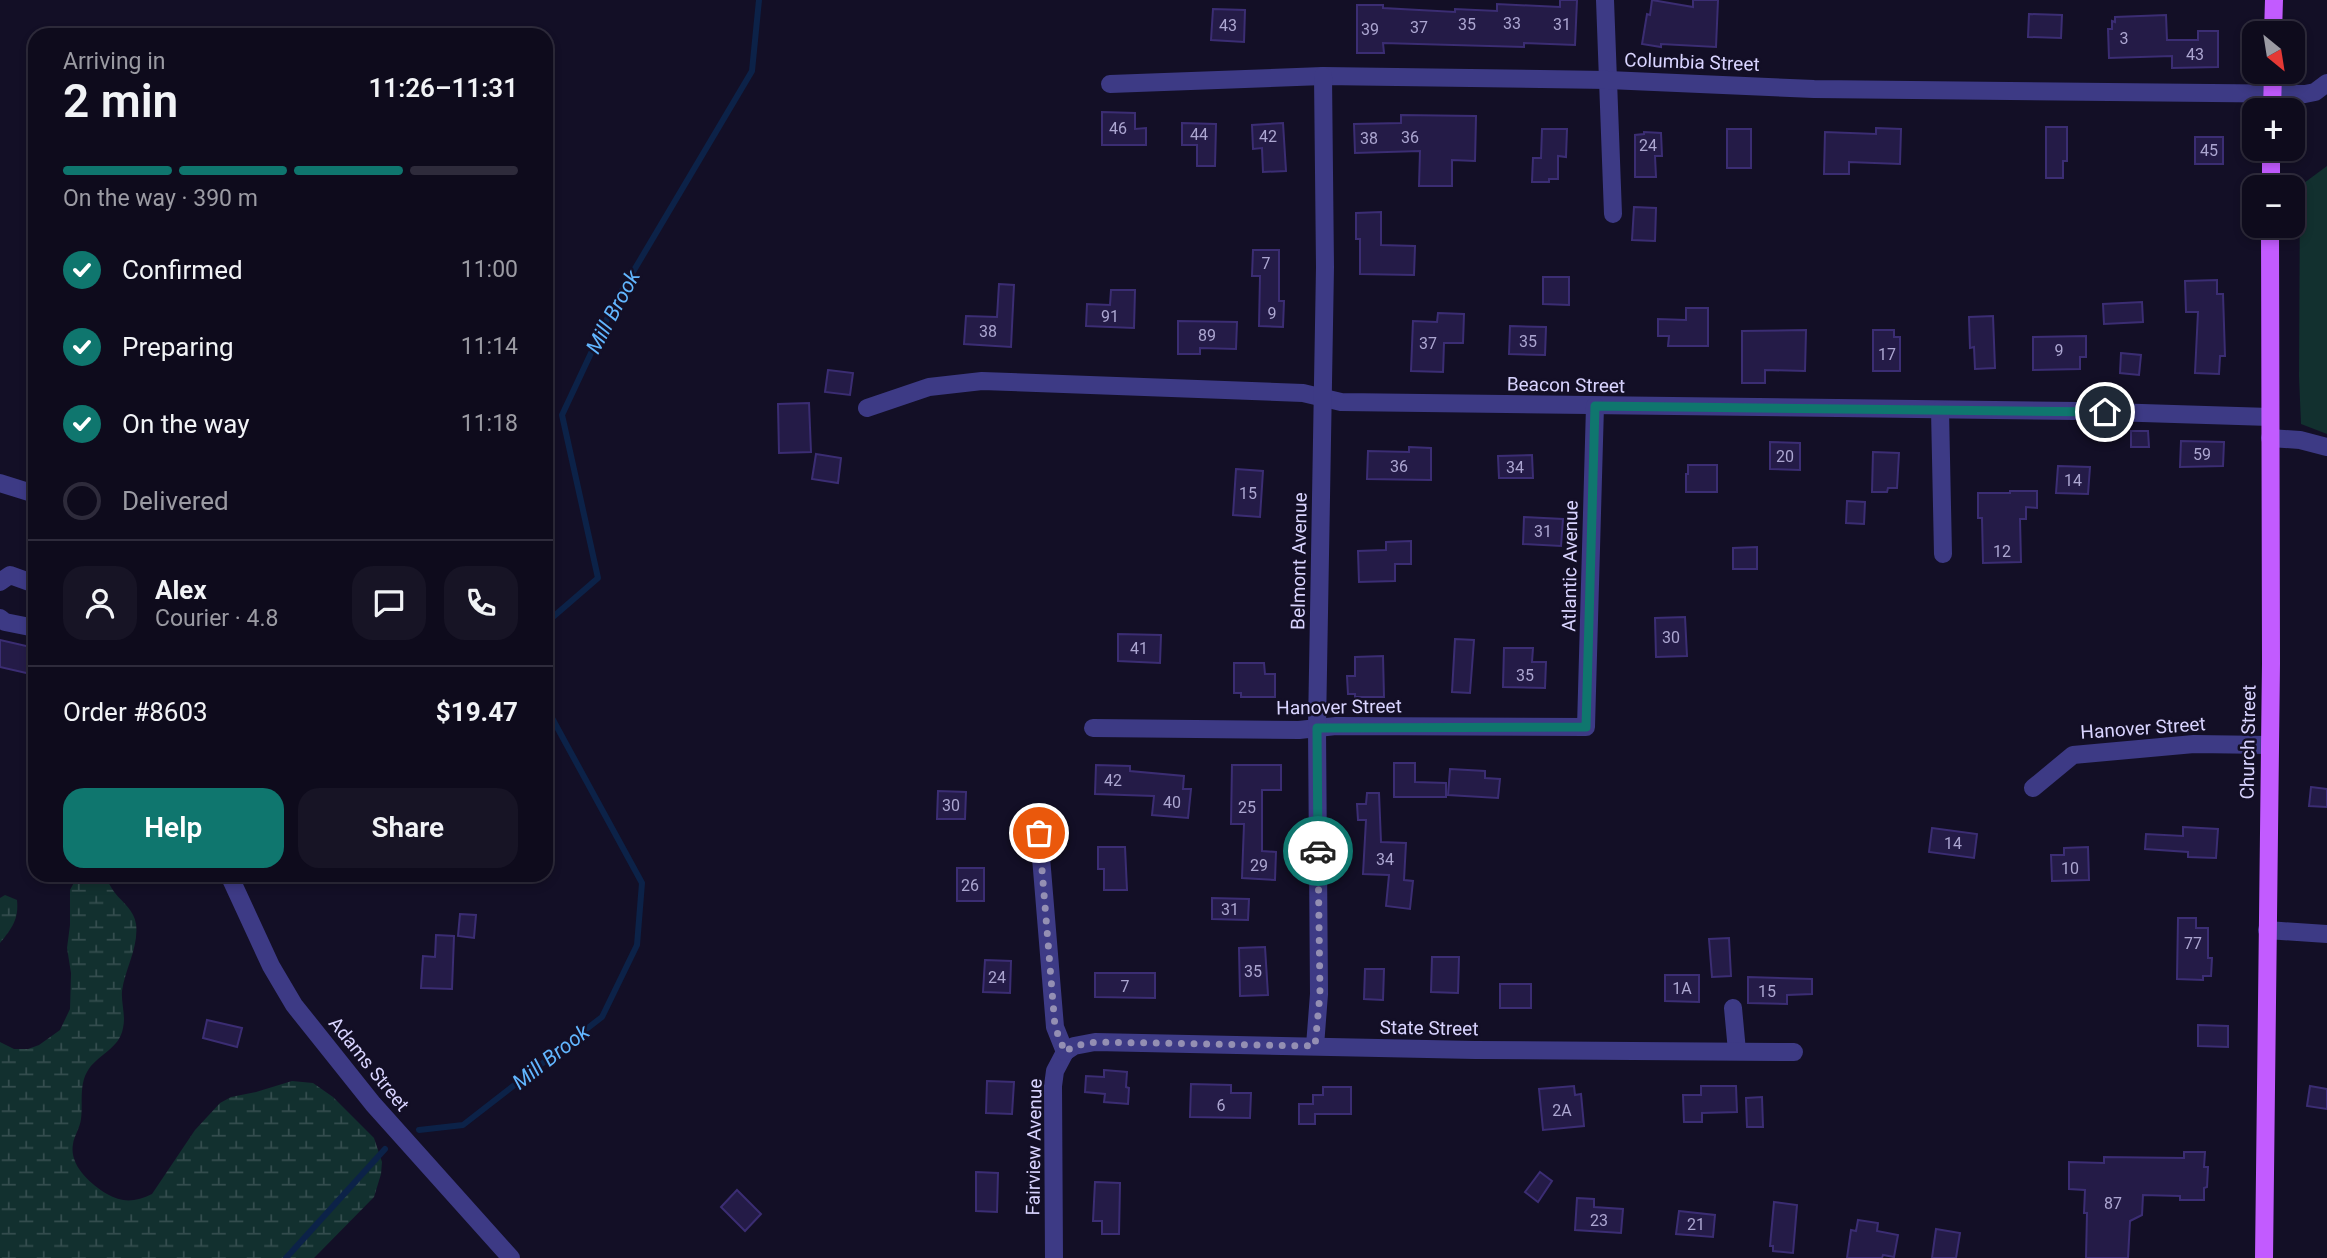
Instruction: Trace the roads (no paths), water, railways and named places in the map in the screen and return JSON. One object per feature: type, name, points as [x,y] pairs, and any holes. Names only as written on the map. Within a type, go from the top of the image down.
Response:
[{"type":"main road","points":[[2273,21],[2274,0]]},
{"type":"main road","name":"Church Street","points":[[2263,1258],[2269,745],[2270,238]]},
{"type":"street","points":[[1605,0],[1613,214]]},
{"type":"street","name":"Columbia Street","points":[[1111,84],[1323,76],[1608,80],[1814,89],[2242,101]]},
{"type":"street","name":"Belmont Avenue","points":[[1315,1046],[1320,994],[1317,728],[1324,399],[1323,76]]},
{"type":"street","name":"Columbia Street","points":[[2291,98],[2320,90],[2327,83]]},
{"type":"street","name":"Beacon Street","points":[[867,408],[929,387],[982,382],[1303,393],[1341,402],[2078,411],[2270,417]]},
{"type":"street","name":"Atlantic Avenue","points":[[1586,727],[1595,406]]},
{"type":"street","points":[[1940,410],[1943,554]]},
{"type":"street","points":[[2270,438],[2293,439],[2327,447]]},
{"type":"street","points":[[0,482],[28,492]]},
{"type":"street","points":[[0,582],[10,575],[28,581]]},
{"type":"street","points":[[0,618],[5,622],[28,627]]},
{"type":"street","name":"Hanover Street","points":[[1093,728],[1300,730],[1586,727]]},
{"type":"street","name":"Hanover Street","points":[[2033,789],[2073,755],[2194,744],[2269,745]]},
{"type":"street","points":[[1039,833],[1055,1027],[1065,1052]]},
{"type":"street","name":"Adams Street","points":[[232,882],[271,966],[294,1005],[373,1104],[511,1258]]},
{"type":"street","points":[[2267,930],[2327,934]]},
{"type":"street","points":[[1733,1008],[1737,1051]]},
{"type":"street","name":"State Street","points":[[1065,1052],[1074,1046],[1096,1042],[1475,1051],[1794,1052]]},
{"type":"street","name":"Fairview Avenue","points":[[1054,1258],[1053,1086],[1055,1070],[1065,1052]]},
{"type":"waterway","name":"Mill Brook","points":[[553,617],[598,578],[562,415],[614,304],[752,71],[759,0]]},
{"type":"waterway","name":"Mill Brook","points":[[419,1130],[463,1125],[602,1017],[637,945],[642,883],[553,720]]},
{"type":"waterway","name":"Mill Brook","points":[[286,1258],[385,1149]]}]
